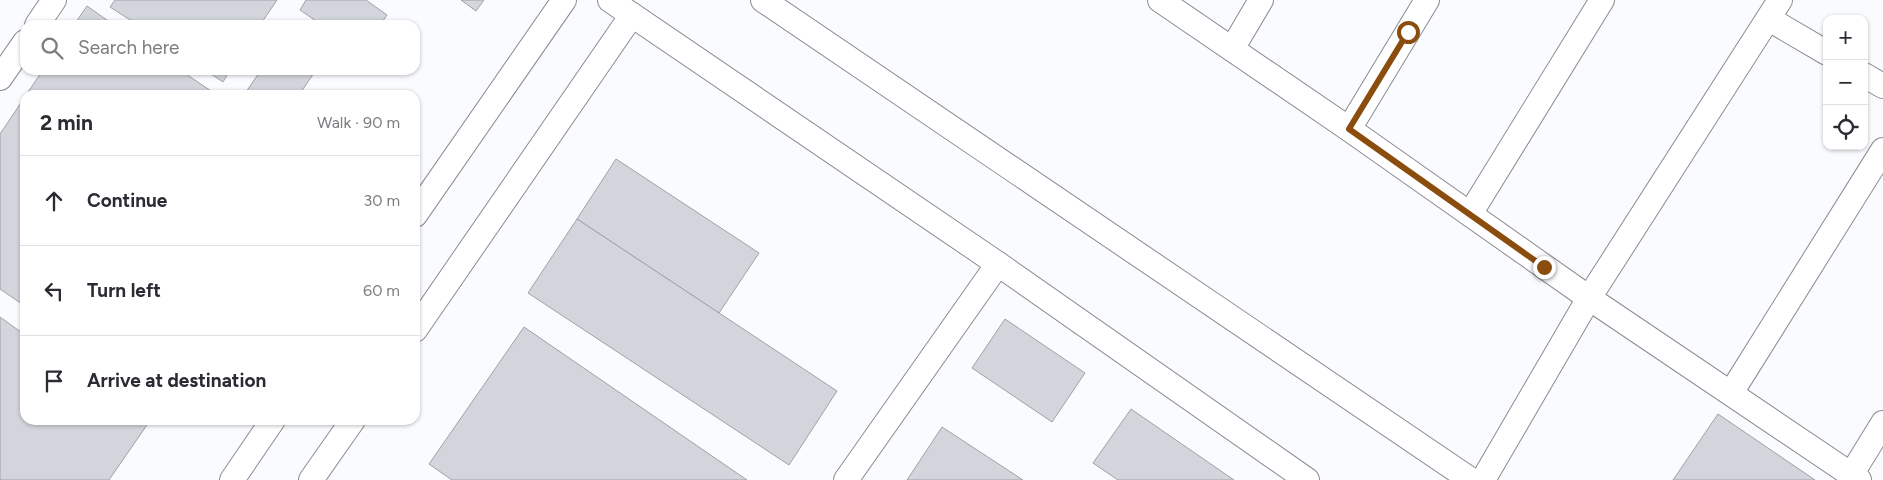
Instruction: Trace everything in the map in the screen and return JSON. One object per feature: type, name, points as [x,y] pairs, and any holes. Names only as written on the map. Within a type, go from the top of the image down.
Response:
[{"type":"street","points":[[40,20],[54,0]]},
{"type":"street","points":[[420,208],[564,0]]},
{"type":"street","points":[[610,0],[998,264],[1307,480]]},
{"type":"street","points":[[763,0],[1471,480]]},
{"type":"street","points":[[1160,0],[1349,129],[1589,298],[1855,477],[1883,423]]},
{"type":"street","points":[[1232,49],[1261,0]]},
{"type":"street","points":[[1349,129],[1427,0]]},
{"type":"street","points":[[1470,214],[1602,0]]},
{"type":"street","points":[[1483,480],[1589,298],[1774,10],[1823,50]]},
{"type":"street","points":[[420,323],[632,15]]},
{"type":"street","points":[[0,78],[20,49]]},
{"type":"street","points":[[1868,77],[1883,86]]},
{"type":"street","points":[[1731,393],[1883,150]]},
{"type":"street","points":[[846,480],[998,264]]},
{"type":"street","points":[[232,480],[270,425]]},
{"type":"street","points":[[311,480],[350,425]]},
{"type":"building","points":[[115,0],[277,0],[263,20],[130,20],[110,7]]},
{"type":"building","points":[[306,0],[366,0],[387,15],[384,20],[315,20],[300,10]]},
{"type":"building","points":[[461,0],[484,0],[476,11]]},
{"type":"building","points":[[87,6],[107,20],[77,20]]},
{"type":"building","points":[[40,75],[187,75],[210,90],[29,90]]},
{"type":"building","points":[[212,75],[227,75],[223,82]]},
{"type":"building","points":[[258,75],[313,75],[302,90],[247,90]]},
{"type":"building","points":[[20,104],[20,303],[0,289],[0,134]]},
{"type":"building","points":[[616,159],[759,253],[719,313],[577,219]]},
{"type":"building","points":[[577,219],[837,391],[789,465],[528,293]]},
{"type":"building","points":[[0,317],[20,331],[20,425],[147,425],[109,480],[0,480]]},
{"type":"building","points":[[1005,319],[1085,373],[1052,422],[972,368]]},
{"type":"building","points":[[524,327],[747,480],[452,480],[429,464]]},
{"type":"building","points":[[1131,409],[1234,480],[1118,480],[1093,463]]},
{"type":"building","points":[[1718,414],[1815,480],[1673,480]]},
{"type":"building","points":[[942,427],[1023,480],[907,480]]},
{"type":"route","points":[[1408,32],[1349,129],[1544,267]]}]
